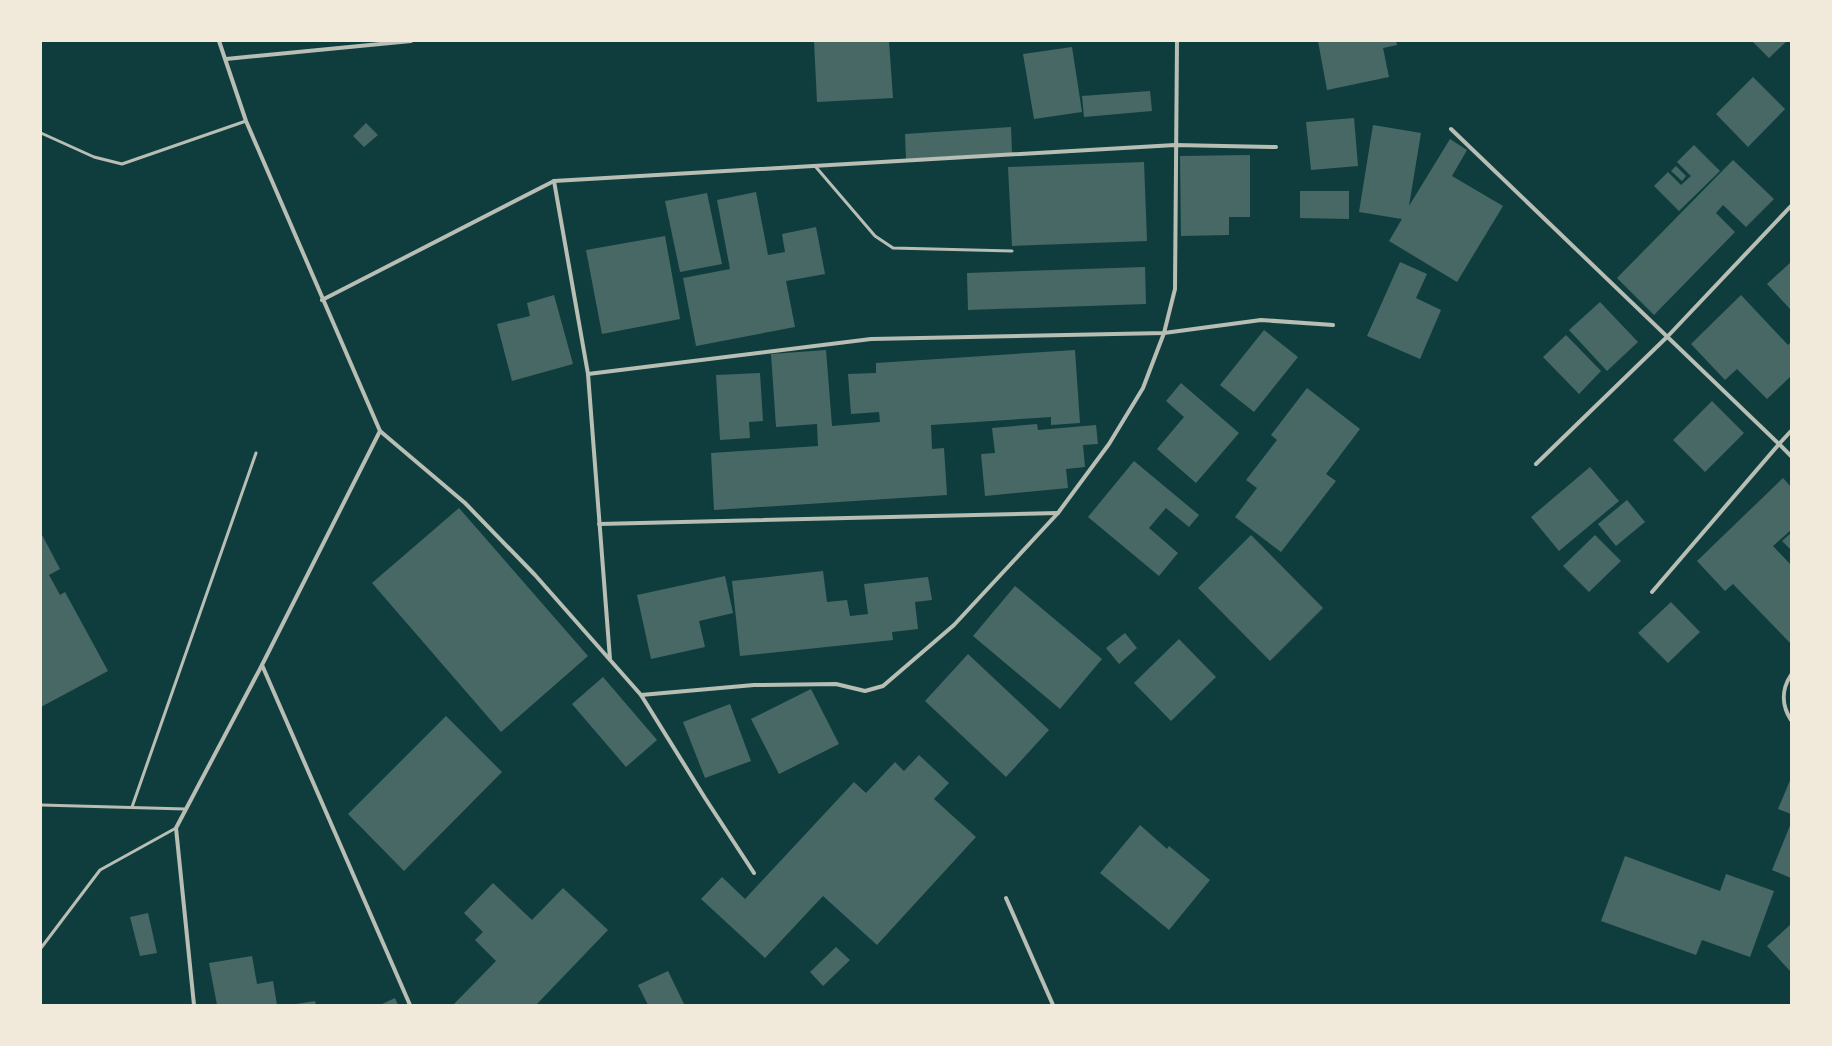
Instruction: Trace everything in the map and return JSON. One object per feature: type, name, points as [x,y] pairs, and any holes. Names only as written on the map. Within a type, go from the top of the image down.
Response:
[{"type":"street","points":[[219,41],[246,121],[322,300],[380,431],[465,503],[535,575],[641,696],[754,873]]},
{"type":"street","points":[[226,60],[411,41]]},
{"type":"street","points":[[641,696],[754,685],[836,684],[865,691],[883,686],[954,625],[1058,513],[1110,444],[1143,388],[1164,332],[1175,289],[1177,41]]},
{"type":"street","points":[[1451,129],[1668,336],[1791,456]]},
{"type":"street","points":[[322,300],[554,181],[1175,145],[1276,147]]},
{"type":"street","points":[[554,181],[588,374],[610,660]]},
{"type":"street","points":[[1536,464],[1668,336],[1791,206]]},
{"type":"street","points":[[588,374],[871,339],[1164,332],[1261,320],[1333,326]]},
{"type":"street","points":[[1652,592],[1791,430]]},
{"type":"street","points":[[194,1005],[176,828],[262,665],[380,431]]},
{"type":"street","points":[[599,524],[1058,513]]},
{"type":"street","points":[[262,665],[410,1005]]},
{"type":"street","points":[[1791,675],[1784,691],[1786,712],[1791,720]]},
{"type":"street","points":[[1006,898],[1053,1005]]},
{"type":"lane","points":[[41,133],[94,157],[122,164],[246,121]]},
{"type":"lane","points":[[815,166],[875,236],[893,248],[1012,251]]},
{"type":"lane","points":[[132,807],[256,453]]},
{"type":"lane","points":[[41,805],[185,809]]},
{"type":"lane","points":[[41,948],[100,870],[176,828]]},
{"type":"building","points":[[814,41],[889,41],[893,98],[817,102]]},
{"type":"building","points":[[1318,41],[1396,41],[1397,45],[1383,48],[1389,77],[1327,90]]},
{"type":"building","points":[[1752,41],[1787,41],[1769,58]]},
{"type":"building","points":[[1072,47],[1082,112],[1034,119],[1023,54]]},
{"type":"building","points":[[1753,77],[1785,109],[1748,147],[1716,114]]},
{"type":"building","points":[[1150,91],[1152,111],[1084,117],[1082,96]]},
{"type":"building","points":[[1354,118],[1358,166],[1311,170],[1306,122]]},
{"type":"building","points":[[366,123],[378,135],[364,147],[353,136]]},
{"type":"building","points":[[1373,125],[1421,133],[1409,206],[1450,139],[1467,150],[1452,176],[1503,206],[1457,282],[1389,241],[1402,219],[1359,212]]},
{"type":"building","points":[[1011,127],[1012,153],[906,159],[905,134]]},
{"type":"building","points":[[1694,145],[1720,171],[1679,211],[1654,186],[1668,172],[1681,185],[1691,176],[1677,162]]},
{"type":"building","points":[[1250,155],[1250,217],[1229,217],[1229,235],[1181,236],[1180,156]]},
{"type":"building","points":[[1733,160],[1774,199],[1746,227],[1723,205],[1716,213],[1735,232],[1654,315],[1617,278]]},
{"type":"building","points":[[1144,162],[1147,241],[1012,246],[1008,167]]},
{"type":"building","points":[[1676,166],[1686,176],[1682,181],[1671,171]]},
{"type":"building","points":[[1300,191],[1349,191],[1349,219],[1300,218]]},
{"type":"building","points":[[756,192],[768,255],[785,252],[782,234],[816,227],[825,274],[786,281],[795,327],[696,346],[683,278],[730,269],[717,200]]},
{"type":"building","points":[[707,193],[722,264],[680,272],[665,201]]},
{"type":"building","points":[[665,236],[680,319],[602,334],[586,250]]},
{"type":"building","points":[[1400,262],[1427,274],[1416,298],[1441,310],[1420,359],[1367,336]]},
{"type":"building","points":[[1791,262],[1791,310],[1767,284]]},
{"type":"building","points":[[1145,267],[1146,304],[968,310],[967,273]]},
{"type":"building","points":[[554,295],[573,364],[512,381],[497,324],[530,316],[527,303]]},
{"type":"building","points":[[1741,295],[1788,345],[1791,342],[1791,376],[1767,399],[1737,369],[1725,380],[1691,344]]},
{"type":"building","points":[[1600,302],[1638,342],[1607,371],[1569,330]]},
{"type":"building","points":[[1264,330],[1298,357],[1254,412],[1220,385]]},
{"type":"building","points":[[1566,335],[1601,371],[1579,394],[1543,357]]},
{"type":"building","points":[[826,350],[832,426],[880,422],[879,412],[851,414],[848,374],[876,373],[876,363],[1075,350],[1080,423],[1051,425],[1051,417],[931,425],[932,449],[944,448],[947,495],[714,510],[711,453],[818,446],[817,424],[776,427],[771,354]]},
{"type":"building","points":[[760,373],[763,421],[749,422],[750,438],[720,440],[716,375]]},
{"type":"building","points":[[1181,383],[1239,433],[1196,483],[1157,449],[1184,417],[1166,401]]},
{"type":"building","points":[[1307,388],[1360,429],[1326,474],[1336,481],[1281,552],[1235,517],[1257,488],[1246,480],[1277,440],[1271,435]]},
{"type":"building","points":[[1712,401],[1744,433],[1705,472],[1673,440]]},
{"type":"building","points":[[1037,424],[1038,430],[1096,425],[1098,444],[1083,445],[1085,467],[1066,469],[1068,488],[985,496],[981,454],[995,453],[992,428]]},
{"type":"building","points":[[1134,461],[1199,515],[1189,527],[1166,508],[1149,528],[1178,553],[1159,576],[1088,517]]},
{"type":"building","points":[[1590,467],[1619,501],[1559,551],[1531,517]]},
{"type":"building","points":[[1783,478],[1791,487],[1791,530],[1773,546],[1791,565],[1791,644],[1733,584],[1725,591],[1697,561]]},
{"type":"building","points":[[1627,500],[1645,522],[1616,546],[1598,524]]},
{"type":"building","points":[[459,508],[588,656],[501,732],[372,583]]},
{"type":"building","points":[[41,533],[60,569],[49,575],[60,595],[65,592],[108,671],[41,707]]},
{"type":"building","points":[[1791,533],[1791,550],[1782,541]]},
{"type":"building","points":[[1251,535],[1323,608],[1270,661],[1198,588]]},
{"type":"building","points":[[1595,535],[1621,561],[1589,592],[1563,566]]},
{"type":"building","points":[[823,571],[827,602],[847,600],[850,616],[868,614],[864,584],[928,577],[932,600],[915,602],[918,629],[892,632],[893,640],[740,656],[732,581]]},
{"type":"building","points":[[725,576],[733,613],[699,621],[705,647],[651,659],[637,595]]},
{"type":"building","points":[[1015,586],[1102,659],[1060,709],[973,636]]},
{"type":"building","points":[[1671,602],[1700,632],[1668,663],[1638,633]]},
{"type":"building","points":[[1125,633],[1137,648],[1119,664],[1106,648]]},
{"type":"building","points":[[1179,639],[1216,677],[1171,721],[1134,683]]},
{"type":"building","points":[[968,654],[1049,730],[1006,777],[925,701]]},
{"type":"building","points":[[603,677],[657,740],[626,767],[572,704]]},
{"type":"building","points":[[811,689],[839,744],[779,774],[751,719]]},
{"type":"building","points":[[730,704],[751,761],[705,778],[683,722]]},
{"type":"building","points":[[446,716],[502,772],[404,871],[348,814]]},
{"type":"building","points":[[919,755],[949,783],[934,799],[976,837],[877,945],[823,896],[765,958],[701,899],[722,877],[745,899],[854,782],[866,793],[895,762],[904,771]]},
{"type":"building","points":[[1791,778],[1791,814],[1778,809]]},
{"type":"building","points":[[1791,823],[1791,878],[1772,870]]},
{"type":"building","points":[[1140,825],[1167,849],[1169,846],[1210,880],[1169,930],[1100,873]]},
{"type":"building","points":[[1625,856],[1720,891],[1726,874],[1774,891],[1750,957],[1702,940],[1696,955],[1601,921]]},
{"type":"building","points":[[493,883],[532,920],[563,888],[608,930],[536,1005],[453,1005],[496,961],[475,940],[483,932],[464,913]]},
{"type":"building","points":[[148,913],[157,953],[140,956],[130,917]]},
{"type":"building","points":[[1791,924],[1791,972],[1767,946]]},
{"type":"building","points":[[836,947],[850,960],[823,986],[810,972]]},
{"type":"building","points":[[252,956],[257,984],[273,981],[277,1005],[217,1005],[209,963]]},
{"type":"building","points":[[668,971],[684,1004],[648,1005],[638,985]]},
{"type":"building","points":[[395,998],[398,1005],[380,1005]]},
{"type":"building","points":[[315,1001],[316,1005],[296,1005],[296,1004]]}]
